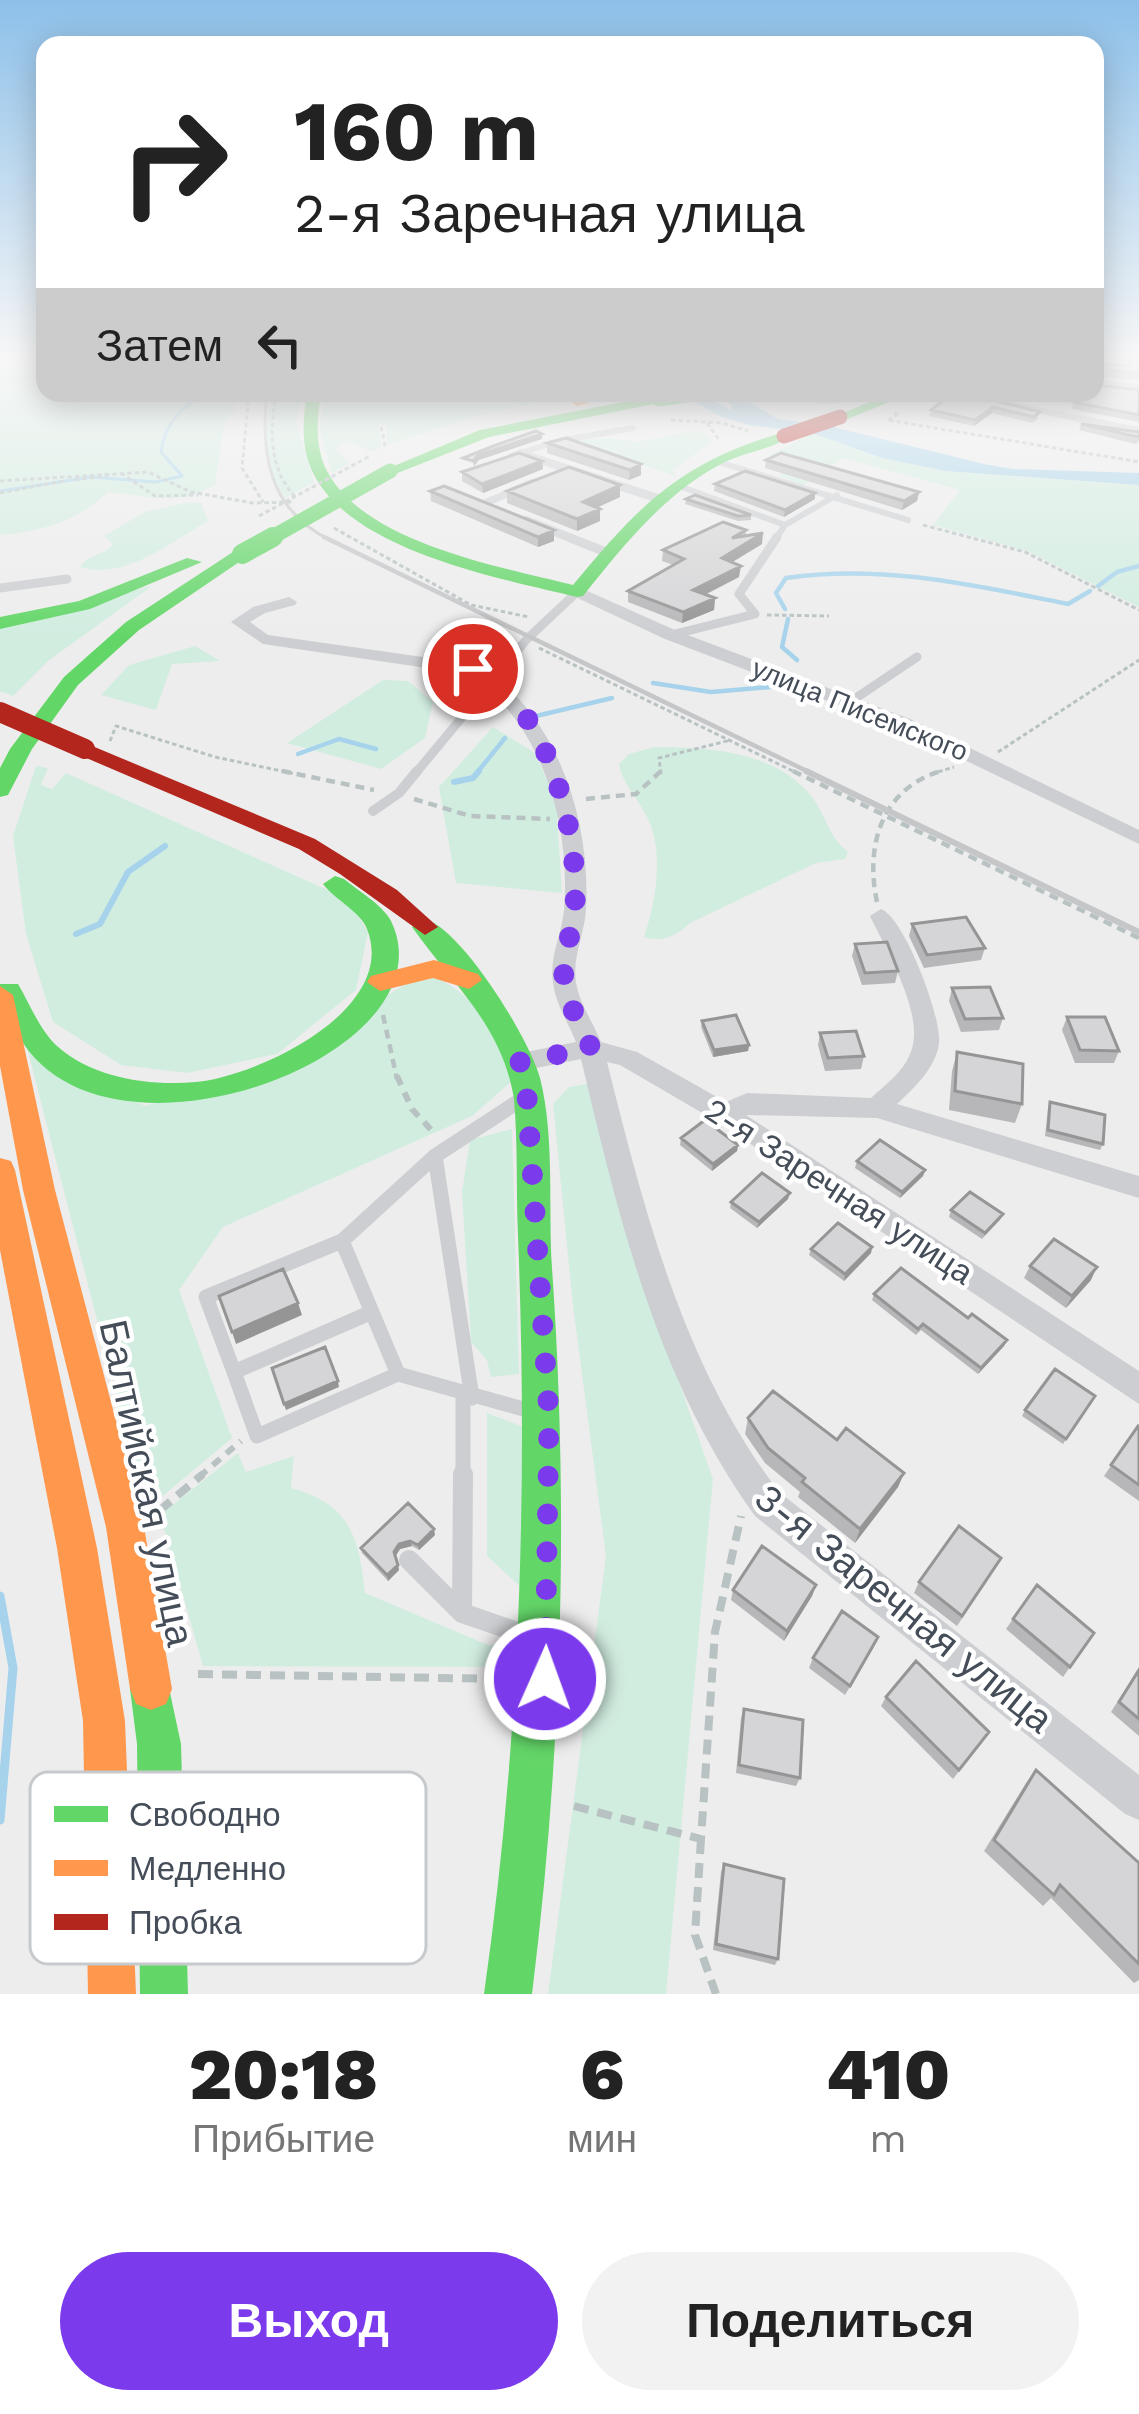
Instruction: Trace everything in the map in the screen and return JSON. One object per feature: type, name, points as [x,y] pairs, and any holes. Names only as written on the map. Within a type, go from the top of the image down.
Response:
[{"type":"main road","points":[[313,452],[338,495],[361,514],[416,541],[577,592],[608,553],[671,493],[715,461],[737,452]]},
{"type":"main road","points":[[0,975],[27,1027],[53,1060],[86,1079],[129,1093],[205,1093],[283,1070],[316,1053],[348,1028],[379,984],[384,948],[368,912],[344,889],[90,752],[0,732],[44,675],[86,638],[234,542],[401,452]]},
{"type":"main road","points":[[381,459],[409,452]]},
{"type":"main road","points":[[0,623],[84,605],[234,542]]},
{"type":"main road","points":[[0,790],[31,726],[68,679],[234,542]]},
{"type":"main road","points":[[0,712],[364,877],[431,935],[469,980],[520,1062],[527,1096],[549,1415],[546,1641],[526,1889],[508,1994]]},
{"type":"main road","points":[[379,984],[434,969],[469,980]]},
{"type":"main road","name":"Балтийская улица","points":[[0,995],[39,1190],[125,1527],[160,1772]]},
{"type":"main road","points":[[0,1170],[77,1548],[104,1721],[105,1772]]},
{"type":"main road","points":[[111,1964],[112,1994]]},
{"type":"main road","name":"Балтийская улица","points":[[163,1964],[164,1994]]},
{"type":"street","points":[[520,453],[566,470],[671,493]]},
{"type":"street","points":[[566,470],[476,500],[608,553]]},
{"type":"street","name":"улица Писемского","points":[[577,592],[671,635],[850,702],[1139,838]]},
{"type":"street","points":[[290,602],[259,610],[239,622],[263,639],[473,669],[496,680]]},
{"type":"street","name":"3-я Заречная улица","points":[[496,680],[541,747],[564,798],[576,877],[563,980],[591,1048],[628,1189],[692,1379],[748,1481],[767,1504],[1139,1800]]},
{"type":"street","points":[[877,1108],[920,1062],[928,1043],[928,1023],[881,916]]},
{"type":"street","points":[[520,1062],[591,1048]]},
{"type":"street","name":"2-я Заречная улица","points":[[591,1048],[628,1058],[725,1114],[1139,1389]]},
{"type":"street","points":[[725,1114],[746,1103],[877,1108],[1139,1187]]},
{"type":"lane","points":[[500,460],[524,452]]},
{"type":"lane","points":[[715,461],[908,520]]},
{"type":"lane","points":[[671,493],[784,525]]},
{"type":"lane","points":[[671,635],[755,614],[739,593],[784,525],[837,495]]},
{"type":"lane","points":[[0,588],[67,579]]},
{"type":"lane","points":[[373,811],[399,793],[525,641],[577,592]]},
{"type":"lane","points":[[850,702],[917,657]]},
{"type":"lane","points":[[527,1096],[436,1156],[342,1241],[206,1298],[257,1436],[398,1374],[467,1397],[549,1415]]},
{"type":"lane","points":[[436,1156],[467,1397],[463,1613]]},
{"type":"lane","points":[[342,1241],[398,1374]]},
{"type":"lane","points":[[234,1372],[372,1312]]},
{"type":"lane","points":[[409,1560],[463,1613],[546,1641]]},
{"type":"path","points":[[243,452],[242,468],[263,502]]},
{"type":"path","points":[[234,542],[381,459],[381,452]]},
{"type":"path","points":[[705,452],[700,456],[715,461]]},
{"type":"path","points":[[1079,452],[1139,462]]},
{"type":"path","points":[[118,472],[150,496],[167,501],[204,493]]},
{"type":"path","points":[[0,493],[87,482],[118,472]]},
{"type":"path","points":[[0,482],[148,472],[204,493],[300,502]]},
{"type":"path","points":[[908,520],[1025,552],[1139,610]]},
{"type":"path","points":[[755,614],[829,616]]},
{"type":"path","points":[[525,641],[1139,938]]},
{"type":"path","points":[[881,916],[871,882],[871,838],[882,812],[921,777],[983,761],[1139,660]]},
{"type":"path","points":[[90,752],[116,726],[215,758],[340,786],[399,793],[470,816],[534,816],[568,822]]},
{"type":"path","points":[[564,798],[625,800],[649,789],[661,774],[659,758],[731,740]]},
{"type":"path","points":[[379,984],[394,1071],[407,1101],[438,1136],[451,1139],[471,1132]]},
{"type":"path","points":[[154,1515],[255,1429]]},
{"type":"path","points":[[716,1994],[695,1935],[716,1632],[748,1481]]},
{"type":"path","points":[[198,1674],[516,1679]]},
{"type":"path","points":[[560,1802],[701,1839]]},
{"type":"green space","points":[[0,452],[220,452],[215,484],[189,496],[108,492],[59,523],[0,535]]},
{"type":"green space","points":[[267,452],[305,452],[314,482],[285,498]]},
{"type":"green space","points":[[326,452],[339,452],[349,463],[332,473]]},
{"type":"green space","points":[[607,452],[698,452],[672,470],[677,477]]},
{"type":"green space","points":[[776,452],[865,452],[946,471],[1139,485],[1139,607],[1027,551],[933,525],[960,490],[843,458],[804,485],[779,476],[796,465],[768,456]]},
{"type":"green space","points":[[201,503],[208,521],[130,564],[97,570],[80,567],[113,544],[104,536],[145,512]]},
{"type":"green space","points":[[152,586],[48,661],[13,696],[0,691],[0,623]]},
{"type":"green space","points":[[195,646],[220,661],[172,664],[156,710],[101,695],[129,665]]},
{"type":"green space","points":[[383,680],[408,681],[433,702],[425,738],[381,769],[287,743]]},
{"type":"green space","points":[[493,727],[535,753],[556,800],[562,893],[456,883],[439,787]]},
{"type":"green space","points":[[654,747],[740,755],[780,770],[812,797],[848,852],[845,859],[816,863],[668,937],[644,937],[655,892],[655,844],[646,815],[619,764],[629,754]]},
{"type":"green space","points":[[36,766],[48,768],[41,785],[52,789],[66,773],[332,892],[354,909],[368,932],[356,990],[277,1054],[187,1073],[121,1065],[53,1022],[26,934],[13,836]]},
{"type":"green space","points":[[435,977],[476,1007],[512,1081],[472,1116],[223,1227],[179,1290],[232,1438],[146,1510],[26,1044],[145,1106],[343,1044],[388,995],[412,980]]},
{"type":"green space","points":[[593,1083],[656,1317],[713,1479],[666,1994],[548,1994],[606,1556],[573,1306],[553,1104],[569,1087]]},
{"type":"green space","points":[[512,1129],[519,1374],[491,1377],[487,1360],[471,1342],[462,1192],[470,1140]]},
{"type":"green space","points":[[487,1413],[529,1429],[524,1590],[487,1556]]},
{"type":"green space","points":[[238,1453],[246,1472],[294,1456],[291,1488],[327,1503],[348,1525],[365,1593],[488,1645],[518,1643],[516,1667],[203,1666],[160,1515]]},
{"type":"water","points":[[865,452],[935,452],[1013,469],[1139,473],[1139,485],[946,471]]},
{"type":"building","points":[[575,452],[607,452],[641,464],[630,470]]},
{"type":"building","points":[[519,453],[542,461],[482,484],[462,472]]},
{"type":"building","points":[[781,453],[919,492],[904,501],[766,460]]},
{"type":"building","points":[[569,467],[620,485],[583,502],[600,509],[577,519],[507,491]]},
{"type":"building","points":[[745,471],[815,493],[785,510],[715,484]]},
{"type":"building","points":[[444,486],[554,530],[538,537],[430,491]]},
{"type":"building","points":[[695,495],[751,515],[738,516],[686,499]]},
{"type":"building","points":[[723,522],[746,530],[732,538],[763,533],[722,558],[741,566],[693,590],[715,598],[683,612],[628,591],[684,559],[663,550]]},
{"type":"building","points":[[966,917],[985,948],[927,955],[912,924]]},
{"type":"building","points":[[887,942],[898,971],[865,973],[855,944]]},
{"type":"building","points":[[990,987],[1003,1018],[965,1019],[952,988]]},
{"type":"building","points":[[736,1015],[749,1045],[714,1050],[702,1021]]},
{"type":"building","points":[[1067,1017],[1105,1017],[1119,1051],[1080,1050]]},
{"type":"building","points":[[856,1031],[864,1056],[828,1058],[820,1033]]},
{"type":"building","points":[[957,1052],[1023,1064],[1022,1104],[955,1091]]},
{"type":"building","points":[[1050,1102],[1105,1115],[1103,1144],[1048,1130]]},
{"type":"building","points":[[705,1120],[738,1145],[713,1164],[681,1138]]},
{"type":"building","points":[[880,1140],[925,1170],[902,1192],[857,1161]]},
{"type":"building","points":[[762,1173],[790,1193],[759,1222],[731,1202]]},
{"type":"building","points":[[970,1192],[1003,1214],[985,1233],[951,1210]]},
{"type":"building","points":[[838,1223],[872,1247],[845,1274],[811,1249]]},
{"type":"building","points":[[1054,1239],[1097,1267],[1072,1296],[1030,1266]]},
{"type":"building","points":[[901,1268],[968,1318],[972,1314],[1007,1340],[981,1368],[923,1324],[918,1329],[874,1294]]},
{"type":"building","points":[[283,1269],[298,1303],[232,1332],[219,1296]]},
{"type":"building","points":[[325,1347],[338,1381],[284,1404],[272,1368]]},
{"type":"building","points":[[1055,1369],[1095,1396],[1066,1439],[1025,1410]]},
{"type":"building","points":[[773,1391],[837,1440],[846,1428],[904,1473],[860,1529],[802,1482],[805,1478],[768,1448],[748,1418]]},
{"type":"building","points":[[1139,1427],[1139,1485],[1111,1465]]},
{"type":"building","points":[[408,1503],[434,1529],[418,1545],[399,1544],[394,1552],[398,1565],[387,1575],[361,1548]]},
{"type":"building","points":[[959,1526],[1001,1558],[962,1616],[919,1582]]},
{"type":"building","points":[[762,1546],[816,1585],[787,1631],[733,1590]]},
{"type":"building","points":[[1037,1585],[1094,1633],[1070,1667],[1013,1619]]},
{"type":"building","points":[[842,1611],[878,1637],[850,1686],[813,1658]]},
{"type":"building","points":[[916,1661],[989,1732],[959,1770],[886,1697]]},
{"type":"building","points":[[1139,1670],[1139,1719],[1119,1702]]},
{"type":"building","points":[[744,1709],[803,1720],[800,1778],[739,1765]]},
{"type":"building","points":[[1036,1770],[1139,1863],[1139,1964],[1060,1885],[1054,1895],[994,1840]]},
{"type":"building","points":[[724,1864],[784,1879],[778,1959],[716,1944]]},
{"type":"waterway","points":[[0,491],[92,477],[156,482],[182,476],[161,452]]},
{"type":"waterway","points":[[1098,586],[1117,572],[1139,566]]},
{"type":"waterway","points":[[785,609],[776,593],[786,578],[822,574],[928,579],[1068,604],[1090,591]]},
{"type":"waterway","points":[[788,619],[782,647],[797,660]]},
{"type":"waterway","points":[[653,683],[711,692],[770,687]]},
{"type":"waterway","points":[[532,717],[612,698]]},
{"type":"waterway","points":[[476,774],[505,738]]},
{"type":"waterway","points":[[298,754],[339,739],[376,749]]},
{"type":"waterway","points":[[454,782],[473,778],[479,771]]},
{"type":"waterway","points":[[76,934],[100,924],[128,872],[165,846]]},
{"type":"waterway","points":[[0,1596],[13,1668],[0,1820]]},
{"type":"railway","points":[[267,452],[273,478],[293,513],[329,539]]},
{"type":"railway","points":[[324,537],[329,539]]},
{"type":"railway","points":[[329,539],[813,774]]},
{"type":"railway","points":[[806,771],[1139,932]]},
{"type":"traffic: fast","points":[[314,452],[321,474],[340,499],[400,538],[474,565],[577,592],[639,520],[674,488],[738,452]]},
{"type":"traffic: fast","points":[[390,471],[437,452]]},
{"type":"traffic: fast","points":[[242,554],[390,471]]},
{"type":"traffic: fast","points":[[0,790],[21,749],[71,681],[133,626],[242,554]]},
{"type":"traffic: fast","points":[[0,623],[84,605],[193,562]]},
{"type":"traffic: fast","points":[[9,991],[40,1045],[87,1078],[160,1094],[236,1085],[305,1055],[350,1019],[377,987],[385,963],[379,922],[335,884]]},
{"type":"traffic: fast","points":[[425,927],[466,972],[502,1024],[520,1060],[531,1121],[543,1425],[542,1613],[531,1802],[508,1994]]},
{"type":"traffic: fast","points":[[151,1689],[160,1772]]},
{"type":"traffic: fast","points":[[163,1964],[164,1994]]},
{"type":"traffic: slow","points":[[380,982],[434,969],[469,980]]},
{"type":"traffic: slow","points":[[0,995],[39,1190],[125,1527],[151,1689]]},
{"type":"traffic: slow","points":[[0,1170],[77,1548],[104,1721],[105,1772]]},
{"type":"traffic: slow","points":[[111,1964],[112,1994]]},
{"type":"traffic: jam","points":[[0,712],[85,749]]},
{"type":"traffic: jam","points":[[85,749],[307,844],[349,868],[425,927]]},
{"type":"route","points":[[473,669],[496,680],[541,747],[564,798],[576,859],[575,912],[563,980],[591,1048],[551,1052],[520,1062],[527,1096],[549,1415],[545,1679]]}]
